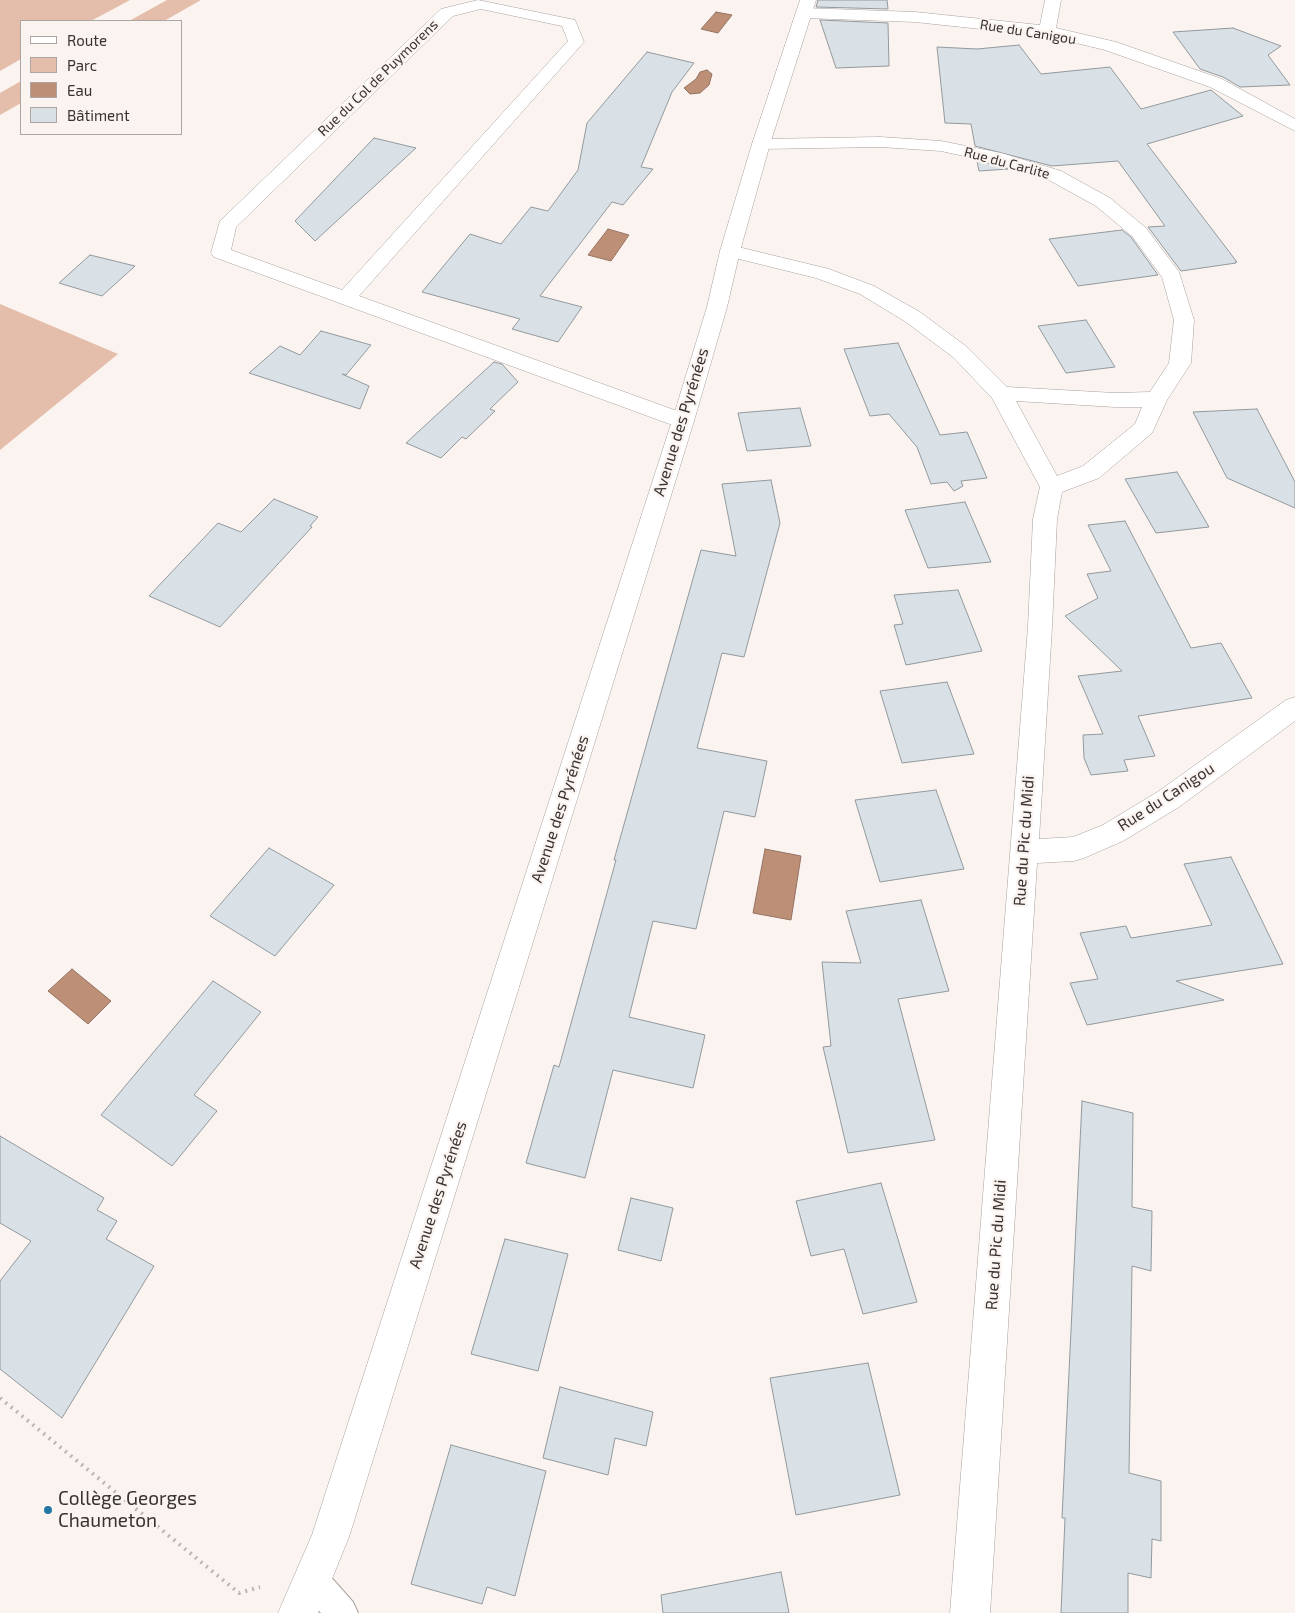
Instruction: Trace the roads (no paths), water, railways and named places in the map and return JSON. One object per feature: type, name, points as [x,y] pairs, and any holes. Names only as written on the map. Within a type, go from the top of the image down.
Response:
[{"type":"street","points":[[1047,31],[1053,0]]},
{"type":"street","name":"Rue du Col de Puymorens","points":[[347,297],[576,42],[569,23],[480,4],[447,12],[227,224],[221,253],[347,297],[682,421]]},
{"type":"street","name":"Rue du Canigou","points":[[806,6],[1047,31],[1110,46],[1216,83],[1295,126]]},
{"type":"street","name":"Avenue des Pyrénées","points":[[298,1613],[330,1537],[682,421],[717,307],[730,251],[761,144],[806,6]]},
{"type":"street","name":"Rue du Carlite","points":[[761,144],[880,142],[941,146],[995,157],[1054,175],[1103,202],[1139,232],[1172,276],[1184,320],[1180,363],[1156,399],[1144,428],[1090,472],[1051,487]]},
{"type":"street","points":[[730,251],[822,273],[867,290],[913,317],[960,352],[1001,394],[1051,487]]},
{"type":"street","points":[[1001,394],[1115,400],[1156,399]]},
{"type":"street","name":"Rue du Pic du Midi","points":[[970,1613],[1040,627],[1045,519],[1051,487]]},
{"type":"street","name":"Rue du Canigou","points":[[1023,852],[1074,850],[1113,833],[1169,799],[1295,707]]},
{"type":"lane","points":[[312,1579],[342,1613]]},
{"type":"water","points":[[716,12],[732,15],[718,33],[701,29]]},
{"type":"water","points":[[707,70],[712,74],[709,85],[700,93],[690,94],[684,88],[696,79],[700,72]]},
{"type":"water","points":[[608,229],[629,235],[611,261],[588,255]]},
{"type":"water","points":[[765,849],[801,856],[791,920],[753,913]]},
{"type":"water","points":[[72,969],[111,1001],[88,1024],[48,991]]},
{"type":"place","name":"Collège Georges Chaumeton","points":[[48,1510]]}]
